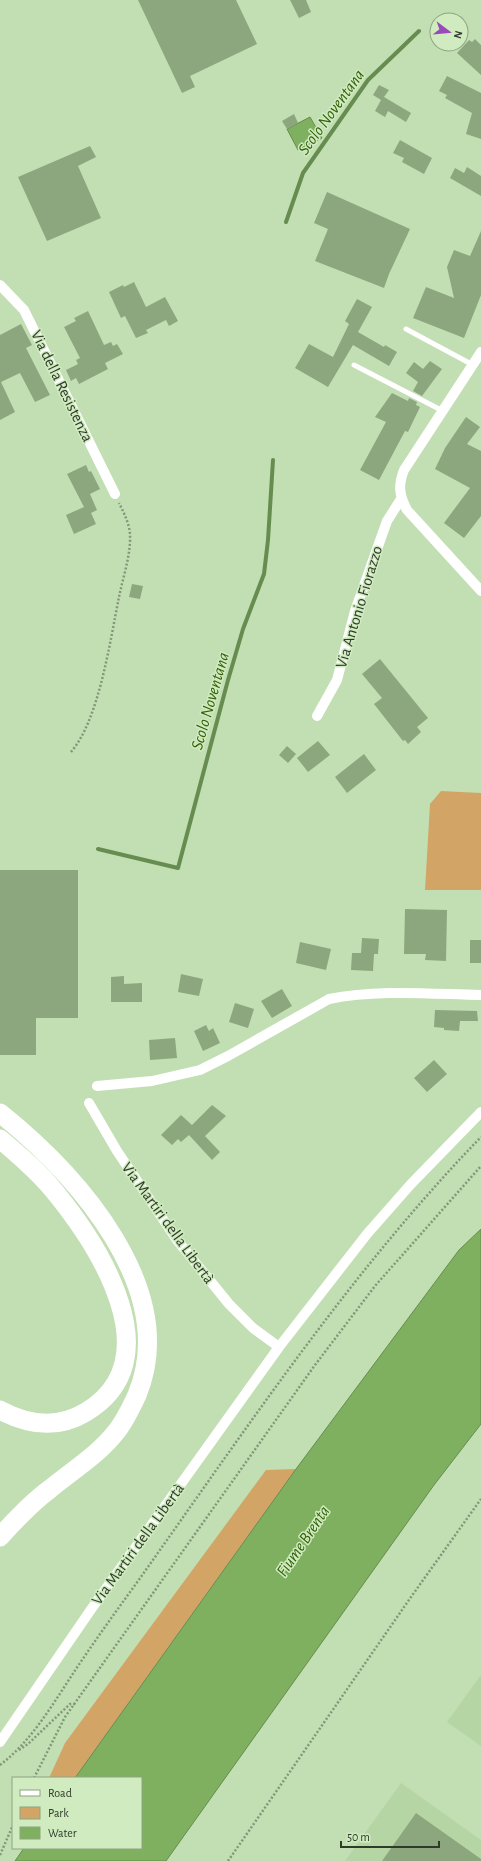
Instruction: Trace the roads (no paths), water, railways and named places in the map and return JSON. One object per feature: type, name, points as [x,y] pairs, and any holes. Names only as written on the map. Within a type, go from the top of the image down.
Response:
[{"type":"highway","points":[[0,1112],[28,1135],[57,1165],[75,1185],[103,1223],[113,1238],[131,1273],[142,1300],[147,1329],[146,1359],[141,1385],[129,1414],[116,1432],[102,1447],[76,1470],[25,1509],[0,1537]]},
{"type":"highway","points":[[0,1139],[26,1162],[54,1191],[92,1244],[120,1303],[124,1318],[127,1341],[123,1365],[118,1379],[111,1390],[103,1400],[78,1417],[57,1423],[36,1423],[21,1420],[0,1410]]},
{"type":"street","name":"Via della Resistenza","points":[[0,285],[24,310],[115,494]]},
{"type":"street","points":[[481,352],[404,470],[400,480],[399,489],[401,499],[407,510],[481,591]]},
{"type":"street","name":"Via Antonio Fiorazzo","points":[[317,716],[337,680],[355,611],[387,521],[401,499]]},
{"type":"street","points":[[97,1086],[152,1081],[200,1070],[228,1056],[328,999],[345,995],[388,993],[481,995]]},
{"type":"street","name":"Via Martiri della Libertà","points":[[88,1103],[116,1151],[177,1240],[229,1304],[253,1328],[279,1347]]},
{"type":"street","name":"Via Martiri della Libertà","points":[[0,1742],[97,1601],[279,1347],[367,1234],[416,1179],[481,1112]]},
{"type":"lane","points":[[406,328],[473,365]]},
{"type":"lane","points":[[354,365],[443,411]]},
{"type":"water","points":[[310,117],[322,138],[298,150],[287,129]]},
{"type":"water","name":"Fiume Brenta","points":[[481,1229],[481,1424],[434,1485],[166,1861],[15,1861],[23,1849],[142,1849],[142,1777],[76,1777],[296,1469],[459,1250]]},
{"type":"waterway","name":"Scolo Noventana","points":[[286,222],[303,173],[368,80],[419,31]]},
{"type":"waterway","name":"Scolo Noventana","points":[[98,849],[178,868],[228,680],[243,629],[264,574],[268,540],[273,460]]}]
